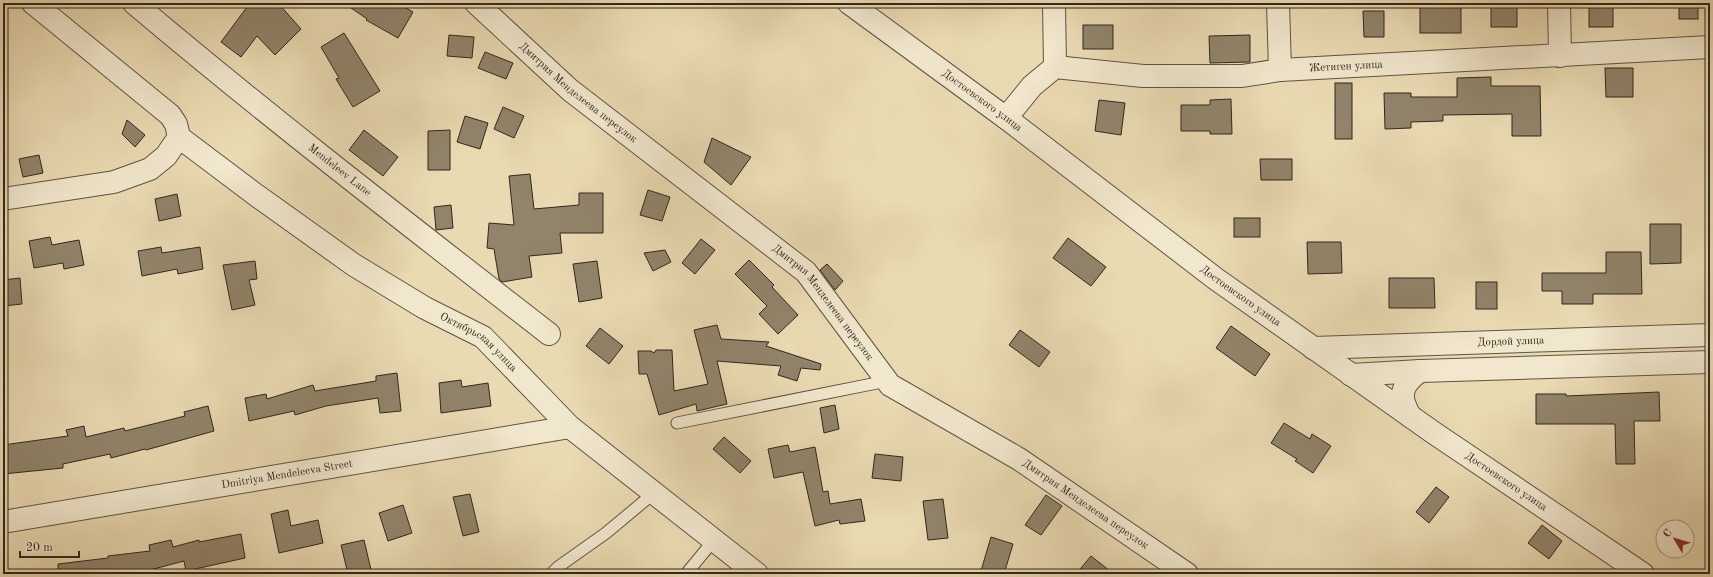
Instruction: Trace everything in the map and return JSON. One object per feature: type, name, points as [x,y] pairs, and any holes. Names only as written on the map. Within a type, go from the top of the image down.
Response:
[{"type":"street","points":[[3,200],[114,182],[150,169],[166,156],[179,138],[176,124],[170,115],[33,3]]},
{"type":"street","name":"Mendeleev Lane","points":[[134,3],[196,56],[549,334]]},
{"type":"street","name":"Дмитрия Менделеева переулок","points":[[476,3],[570,90],[806,272],[890,385],[1019,459],[1188,574]]},
{"type":"street","name":"Достоевского улица","points":[[849,3],[1006,118],[1216,280],[1410,416],[1643,574]]},
{"type":"street","points":[[1006,118],[1032,86],[1055,67],[1054,3]]},
{"type":"street","points":[[1278,3],[1280,70]]},
{"type":"street","points":[[1559,3],[1560,56]]},
{"type":"street","name":"Жетиген улица","points":[[1055,67],[1143,76],[1242,76],[1280,70],[1710,47]]},
{"type":"street","name":"Октябрьская улица","points":[[179,138],[354,266],[425,308],[483,337],[570,427],[757,574]]},
{"type":"street","name":"Дордой улица","points":[[1313,348],[1372,345],[1710,336]]},
{"type":"street","points":[[1351,375],[1372,345]]},
{"type":"street","points":[[1351,375],[1420,371],[1710,362]]},
{"type":"street","points":[[1410,416],[1404,406],[1402,396],[1404,386],[1409,379],[1420,371]]},
{"type":"street","name":"Dmitriya Mendeleeva Street","points":[[3,522],[570,427]]},
{"type":"lane","points":[[676,423],[887,381]]},
{"type":"lane","points":[[552,574],[558,567],[606,533],[654,493]]},
{"type":"lane","points":[[686,574],[714,540]]},
{"type":"building","points":[[250,3],[278,3],[301,29],[275,55],[257,36],[241,57],[221,42]]},
{"type":"building","points":[[344,3],[397,3],[413,12],[398,38],[366,20],[367,19]]},
{"type":"building","points":[[1491,3],[1517,3],[1517,27],[1491,27]]},
{"type":"building","points":[[1589,3],[1613,3],[1613,27],[1589,27]]},
{"type":"building","points":[[1679,3],[1698,3],[1698,19],[1679,19]]},
{"type":"building","points":[[1420,5],[1461,5],[1461,33],[1420,33]]},
{"type":"building","points":[[1363,11],[1384,11],[1384,37],[1364,37]]},
{"type":"building","points":[[1083,25],[1113,25],[1113,49],[1083,49]]},
{"type":"building","points":[[344,33],[380,91],[353,107],[336,79],[339,78],[321,47]]},
{"type":"building","points":[[449,35],[474,37],[472,58],[447,56]]},
{"type":"building","points":[[1250,35],[1250,62],[1210,63],[1209,36]]},
{"type":"building","points":[[485,52],[513,63],[506,79],[478,68]]},
{"type":"building","points":[[1605,68],[1633,68],[1633,97],[1606,97]]},
{"type":"building","points":[[1491,77],[1491,86],[1540,86],[1541,136],[1512,136],[1512,114],[1443,115],[1443,121],[1411,122],[1411,128],[1385,129],[1384,93],[1411,93],[1411,97],[1457,97],[1457,78]]},
{"type":"building","points":[[1335,83],[1352,83],[1352,139],[1335,139]]},
{"type":"building","points":[[1231,99],[1232,134],[1210,134],[1210,131],[1181,131],[1181,105],[1210,105],[1210,100]]},
{"type":"building","points":[[1099,100],[1125,103],[1121,135],[1095,131]]},
{"type":"building","points":[[503,107],[524,116],[514,138],[494,129]]},
{"type":"building","points":[[465,116],[488,123],[480,149],[457,142]]},
{"type":"building","points":[[127,120],[145,135],[135,147],[122,134]]},
{"type":"building","points":[[364,130],[398,157],[383,176],[349,150]]},
{"type":"building","points":[[450,130],[450,170],[428,170],[428,131]]},
{"type":"building","points":[[712,138],[751,157],[731,185],[704,162]]},
{"type":"building","points":[[39,155],[43,173],[23,177],[19,159]]},
{"type":"building","points":[[1260,159],[1292,159],[1292,180],[1261,180]]},
{"type":"building","points":[[530,174],[534,209],[579,205],[579,193],[603,193],[603,233],[560,233],[562,253],[529,256],[532,277],[502,282],[499,279],[494,249],[487,248],[489,223],[514,225],[509,176]]},
{"type":"building","points":[[648,190],[670,197],[662,221],[640,215]]},
{"type":"building","points":[[177,194],[181,216],[159,221],[155,199]]},
{"type":"building","points":[[451,205],[453,228],[436,230],[434,207]]},
{"type":"building","points":[[1234,218],[1260,218],[1260,237],[1234,237]]},
{"type":"building","points":[[1650,224],[1681,224],[1681,263],[1650,264]]},
{"type":"building","points":[[50,237],[52,245],[79,240],[84,265],[64,269],[63,263],[34,268],[29,241]]},
{"type":"building","points":[[1068,238],[1106,267],[1091,286],[1053,258]]},
{"type":"building","points":[[701,239],[715,250],[695,274],[682,263]]},
{"type":"building","points":[[1307,242],[1341,242],[1342,273],[1308,274]]},
{"type":"building","points":[[161,247],[162,253],[200,247],[203,269],[178,274],[177,269],[142,276],[138,251]]},
{"type":"building","points":[[665,250],[671,262],[653,271],[644,253]]},
{"type":"building","points":[[1606,252],[1641,252],[1642,294],[1593,294],[1593,304],[1562,304],[1562,291],[1542,291],[1542,273],[1606,273]]},
{"type":"building","points":[[749,260],[774,285],[772,287],[798,315],[778,334],[759,314],[767,306],[735,274]]},
{"type":"building","points":[[255,261],[257,279],[249,280],[255,305],[232,310],[223,265]]},
{"type":"building","points":[[597,261],[602,298],[579,302],[573,264]]},
{"type":"building","points":[[827,264],[843,281],[835,290],[820,270]]},
{"type":"building","points":[[20,278],[22,304],[3,306],[3,280]]},
{"type":"building","points":[[1389,278],[1434,278],[1435,308],[1389,308]]},
{"type":"building","points":[[1476,282],[1497,282],[1497,309],[1476,309]]},
{"type":"building","points":[[717,325],[721,339],[769,342],[766,346],[821,364],[820,370],[801,368],[797,381],[778,375],[781,366],[717,361],[727,404],[697,411],[696,404],[659,415],[647,374],[639,374],[638,351],[651,351],[654,353],[656,350],[672,350],[674,391],[708,384],[694,330]]},
{"type":"building","points":[[1231,326],[1270,354],[1255,376],[1216,348]]},
{"type":"building","points":[[600,328],[623,346],[609,364],[586,346]]},
{"type":"building","points":[[1020,330],[1050,352],[1039,367],[1009,345]]},
{"type":"building","points":[[397,373],[401,411],[380,413],[378,398],[326,406],[295,415],[294,411],[249,421],[245,398],[266,394],[267,399],[313,385],[315,391],[376,381],[376,376]]},
{"type":"building","points":[[461,380],[462,387],[488,383],[491,406],[441,413],[439,383]]},
{"type":"building","points":[[1659,392],[1660,421],[1634,421],[1635,464],[1616,464],[1615,424],[1536,424],[1536,394],[1566,394],[1566,396]]},
{"type":"building","points":[[835,405],[839,429],[824,433],[820,408]]},
{"type":"building","points":[[208,406],[214,431],[111,458],[110,454],[63,464],[63,468],[3,474],[3,445],[68,436],[66,430],[84,426],[86,437],[124,428],[125,431],[185,416],[184,412]]},
{"type":"building","points":[[1284,423],[1310,439],[1312,434],[1331,446],[1313,473],[1295,461],[1297,459],[1271,443]]},
{"type":"building","points":[[724,437],[751,461],[740,473],[713,449]]},
{"type":"building","points":[[788,445],[790,452],[815,447],[823,492],[828,491],[830,504],[861,499],[865,521],[840,524],[839,520],[815,526],[803,472],[774,478],[768,449]]},
{"type":"building","points":[[875,454],[903,457],[901,481],[872,478]]},
{"type":"building","points":[[1436,487],[1449,497],[1429,523],[1416,512]]},
{"type":"building","points":[[470,494],[479,532],[463,536],[453,497]]},
{"type":"building","points":[[1046,495],[1062,506],[1041,535],[1025,525]]},
{"type":"building","points":[[943,499],[948,538],[928,540],[923,501]]},
{"type":"building","points":[[403,505],[412,533],[388,541],[379,513]]},
{"type":"building","points":[[288,510],[291,526],[318,520],[323,543],[279,553],[271,514]]},
{"type":"building","points":[[1542,525],[1562,541],[1549,559],[1528,543]]},
{"type":"building","points":[[241,534],[245,558],[186,571],[184,561],[135,574],[58,574],[58,564],[150,551],[149,545],[171,540],[173,547],[199,540],[199,542]]},
{"type":"building","points":[[991,537],[1013,544],[1004,574],[980,574]]},
{"type":"building","points":[[364,540],[372,574],[348,574],[341,545]]},
{"type":"building","points":[[1091,556],[1114,574],[1076,574]]}]
